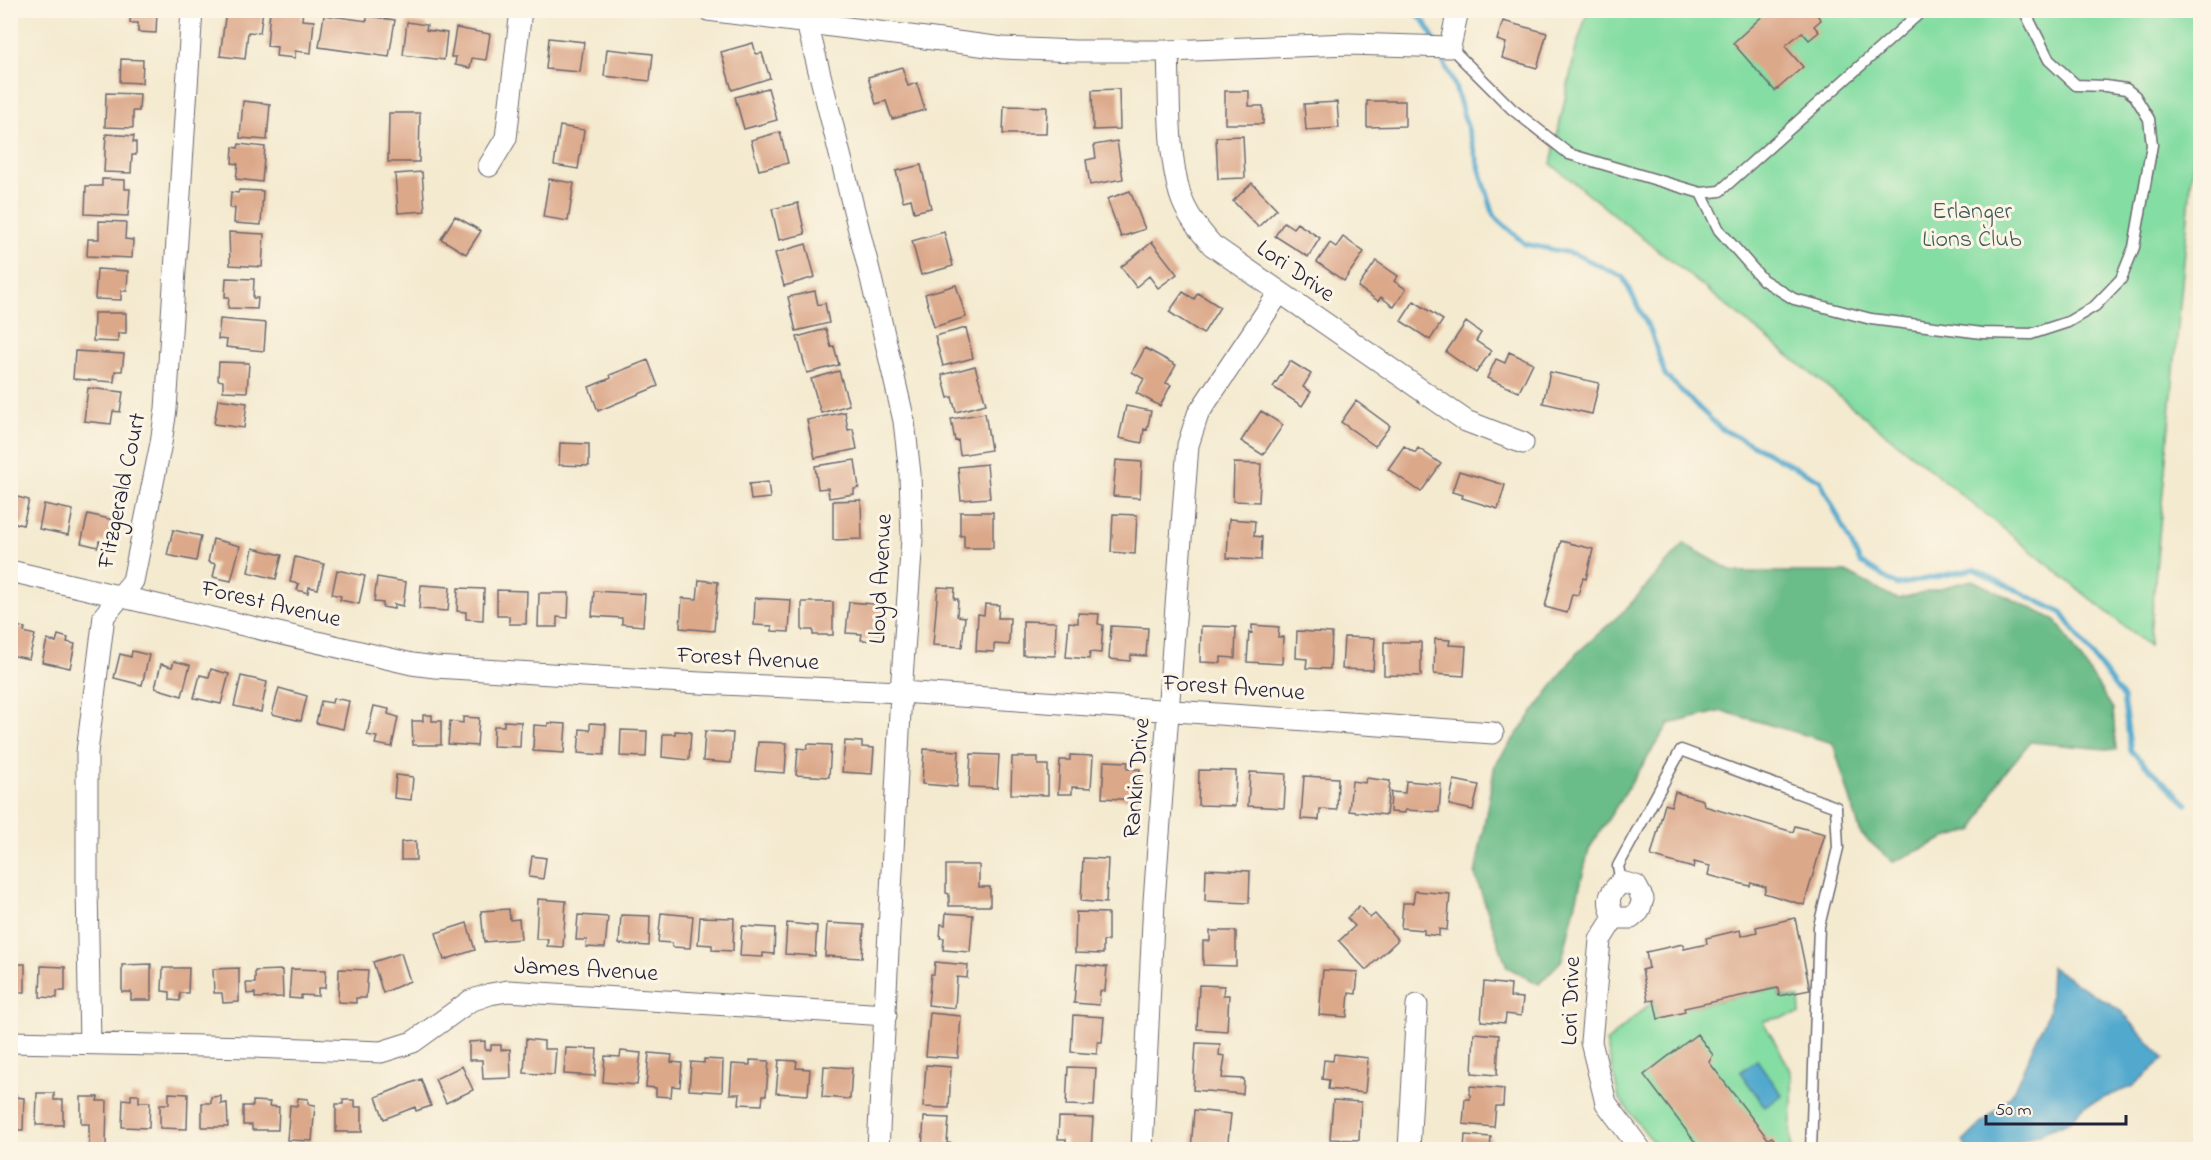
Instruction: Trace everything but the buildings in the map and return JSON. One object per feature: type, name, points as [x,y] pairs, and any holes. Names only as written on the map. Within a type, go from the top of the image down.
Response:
[{"type":"street","name":"Fitzgerald Court","points":[[90,1044],[87,753],[104,616],[133,581],[162,443],[192,10]]},
{"type":"street","points":[[489,166],[506,138],[521,10]]},
{"type":"street","points":[[708,10],[1003,48],[1075,51],[1168,51],[1349,44],[1450,47],[1458,10]]},
{"type":"street","name":"Lloyd Avenue","points":[[807,23],[867,262],[904,422],[910,474],[912,539],[878,1149]]},
{"type":"street","name":"Lori Drive","points":[[1168,51],[1173,161],[1180,195],[1188,213],[1212,245],[1466,421],[1523,443]]},
{"type":"street","name":"Rankin Drive","points":[[1142,1149],[1154,901],[1188,445],[1198,414],[1279,292]]},
{"type":"street","name":"Forest Avenue","points":[[10,571],[412,664],[435,667],[700,683],[902,692],[1493,733]]},
{"type":"street","points":[[1621,882],[1636,886],[1642,898],[1639,911],[1632,918],[1614,918],[1608,904],[1611,892],[1621,882]]},
{"type":"street","name":"Lori Drive","points":[[1614,918],[1600,940],[1592,1042],[1606,1103],[1641,1149]]},
{"type":"street","name":"James Avenue","points":[[10,1042],[381,1052],[413,1042],[470,1001],[508,991],[886,1015]]},
{"type":"street","points":[[1409,1149],[1417,1005]]},
{"type":"lane","points":[[1450,47],[1512,109],[1569,154],[1701,193],[1720,191],[1923,10]]},
{"type":"lane","points":[[1701,193],[1719,230],[1762,280],[1794,299],[1871,319],[1982,333],[2031,334],[2068,322],[2095,306],[2121,279],[2134,247],[2152,145],[2149,119],[2135,96],[2126,89],[2076,85],[2049,60],[2024,10]]},
{"type":"lane","points":[[1621,882],[1618,866],[1681,750],[1836,807],[1838,848],[1819,926],[1810,1149]]},
{"type":"green space","name":"Erlanger Lions Club","points":[[1588,11],[2200,11],[2200,84],[2149,646],[1551,164],[1576,48]]},
{"type":"green space","points":[[1684,544],[1734,572],[1846,572],[1897,599],[1972,580],[2056,620],[2113,709],[2116,750],[2030,742],[1999,780],[1974,830],[1946,838],[1893,862],[1861,834],[1833,743],[1722,711],[1669,724],[1589,849],[1562,960],[1539,984],[1507,967],[1475,875],[1495,764],[1576,654],[1626,609]]},
{"type":"green space","points":[[1778,988],[1779,996],[1799,998],[1800,1014],[1763,1021],[1783,1055],[1791,1075],[1792,1149],[1658,1149],[1619,1098],[1606,1042],[1654,1000],[1658,1018],[1684,1008]]},
{"type":"water","points":[[2051,967],[2121,1011],[2164,1059],[2133,1086],[2084,1106],[2068,1122],[2003,1149],[1967,1149],[1963,1142],[2012,1094],[2049,1011]]},
{"type":"water","points":[[1757,1060],[1782,1095],[1765,1107],[1740,1072]]},
{"type":"waterway","points":[[1413,10],[1427,25],[1434,40]]},
{"type":"waterway","points":[[1439,52],[1455,86],[1494,216],[1525,244],[1575,254],[1623,277],[1651,332],[1665,375],[1720,428],[1820,480],[1860,562],[1897,585],[1974,569],[2062,613],[2123,698],[2131,751],[2187,804]]}]
